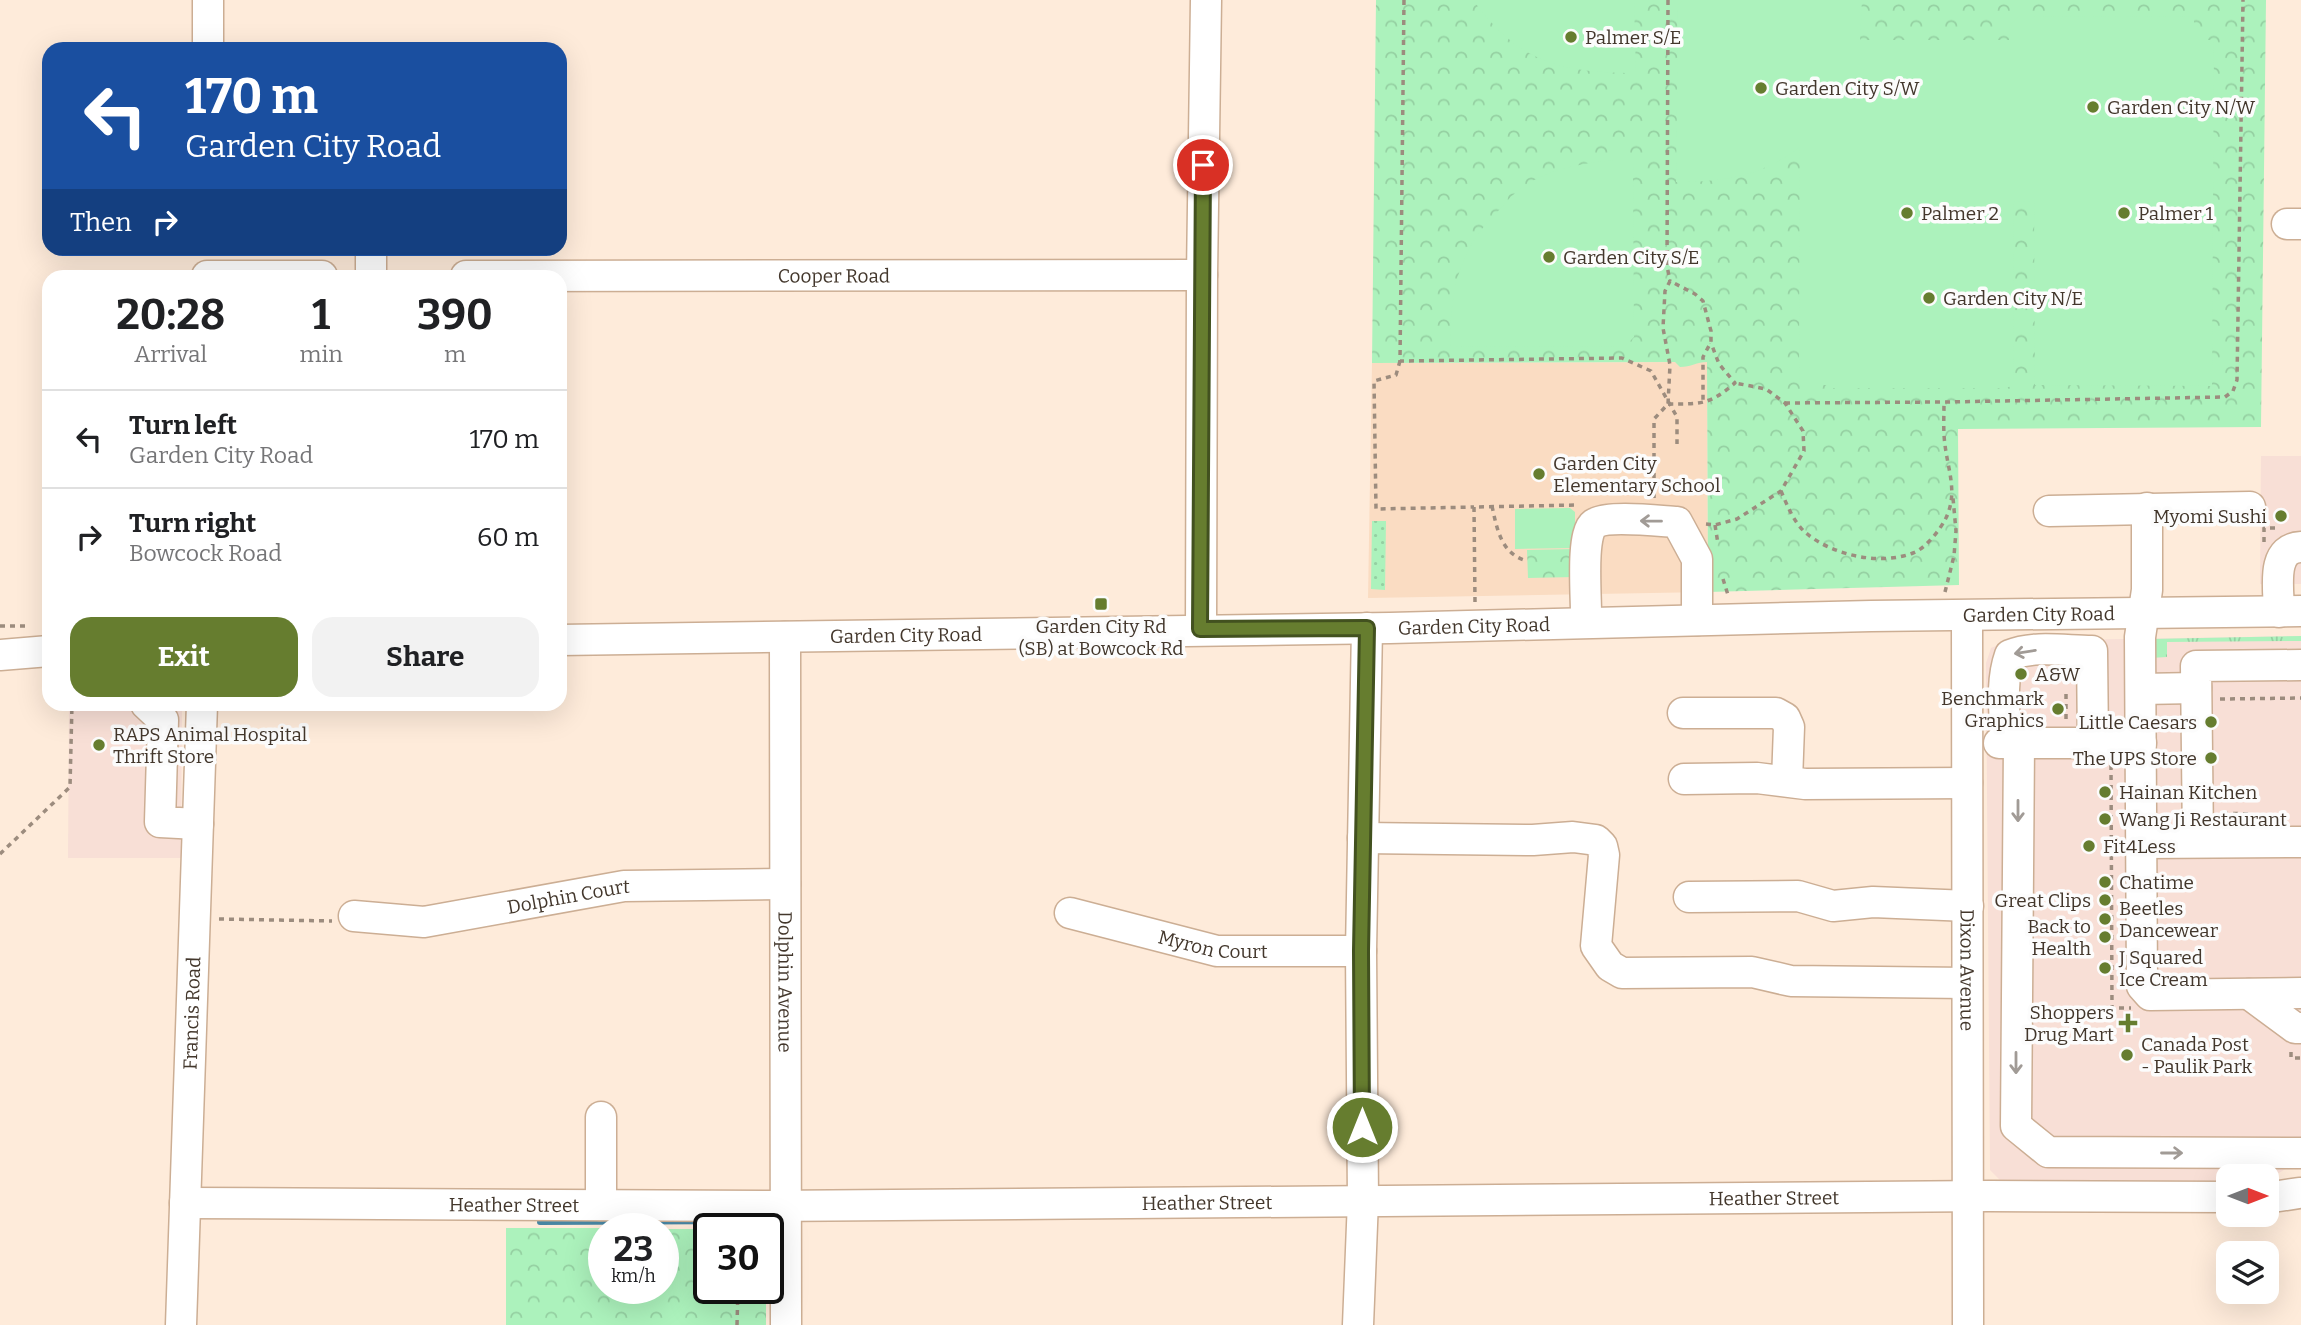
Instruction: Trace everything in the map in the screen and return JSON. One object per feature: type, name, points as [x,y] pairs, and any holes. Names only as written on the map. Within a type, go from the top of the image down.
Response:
[{"type":"street","points":[[208,0],[208,42]]},
{"type":"street","points":[[1200,629],[1206,0]]},
{"type":"street","name":"Cooper Road","points":[[567,276],[1202,275]]},
{"type":"street","points":[[2049,511],[2250,507]]},
{"type":"street","points":[[2147,508],[2147,590],[2140,637],[2142,986],[2150,995],[2301,993]]},
{"type":"street","points":[[1586,622],[1586,544],[1589,530],[1595,523],[1608,520],[1676,522],[1697,559],[1697,620]]},
{"type":"street","points":[[2290,612],[2279,565],[2282,555],[2291,547],[2301,547]]},
{"type":"street","name":"Garden City Road","points":[[567,640],[2290,612]]},
{"type":"street","name":"Dixon Avenue","points":[[1967,616],[1968,1325]]},
{"type":"street","points":[[1358,1325],[1363,1200],[1361,951],[1367,628]]},
{"type":"street","name":"Dolphin Avenue","points":[[785,637],[786,1325]]},
{"type":"street","points":[[0,655],[42,639]]},
{"type":"street","points":[[2093,743],[2092,651],[2031,650],[2010,655],[2004,676],[2012,743],[2016,1125],[2048,1152],[2301,1153]]},
{"type":"street","points":[[2198,842],[2207,693],[2196,666],[2301,666]]},
{"type":"street","points":[[2141,689],[2207,693]]},
{"type":"street","points":[[153,711],[163,720],[160,821],[198,824]]},
{"type":"street","name":"Francis Road","points":[[181,1325],[202,711]]},
{"type":"street","points":[[1683,713],[1776,713],[1785,718],[1788,727],[1787,781]]},
{"type":"street","points":[[1967,742],[2141,743]]},
{"type":"street","points":[[1684,779],[1757,778],[1805,784],[1967,783]]},
{"type":"street","points":[[1363,838],[1533,840],[1573,837],[1596,840],[1602,845],[1604,855],[1596,946],[1610,966],[1622,973],[1752,972],[1791,981],[1967,983]]},
{"type":"street","points":[[2143,843],[2301,842]]},
{"type":"street","name":"Dolphin Court","points":[[354,916],[425,922],[624,886],[785,884]]},
{"type":"street","points":[[1689,897],[1798,897],[1833,905],[1873,902],[1968,906]]},
{"type":"street","name":"Myron Court","points":[[1070,913],[1217,951],[1361,951]]},
{"type":"street","points":[[2249,994],[2295,1028],[2301,1028]]},
{"type":"street","points":[[601,1117],[601,1205]]},
{"type":"street","points":[[2279,1196],[2298,1193]]},
{"type":"street","name":"Heather Street","points":[[185,1203],[786,1206],[1363,1200],[2216,1198]]},
{"type":"path","points":[[1404,0],[1400,361],[1396,375],[1374,381],[1376,509],[1577,505]]},
{"type":"path","points":[[1668,0],[1667,266],[1670,281],[1665,291],[1663,328],[1670,365],[1668,404]]},
{"type":"path","points":[[1785,403],[2225,397],[2233,391],[2237,366],[2244,0]]},
{"type":"path","points":[[1670,281],[1703,301],[1710,342],[1719,364],[1735,383],[1766,389],[1785,403],[1803,431],[1804,451],[1782,491],[1737,519],[1715,525],[1706,524]]},
{"type":"path","points":[[1703,404],[1703,357],[1710,342]]},
{"type":"path","points":[[1400,361],[1622,358],[1651,371],[1677,417],[1677,444]]},
{"type":"path","points":[[1668,404],[1703,404],[1718,397],[1735,383]]},
{"type":"path","points":[[1944,401],[1944,440],[1956,531],[1954,556],[1945,592]]},
{"type":"path","points":[[1782,491],[1788,508],[1804,532],[1825,545],[1851,555],[1877,559],[1915,553],[1935,534],[1946,518],[1953,495]]},
{"type":"path","points":[[1492,506],[1503,545],[1515,556],[1527,561]]},
{"type":"path","points":[[1474,507],[1475,602]]},
{"type":"path","points":[[0,626],[42,639]]},
{"type":"path","points":[[2066,676],[2066,731]]},
{"type":"path","points":[[2207,693],[2301,698]]},
{"type":"path","points":[[0,854],[71,787],[72,711]]},
{"type":"path","points":[[2223,804],[2223,814],[2248,814],[2248,824]]},
{"type":"path","points":[[2105,862],[2112,862]]},
{"type":"path","points":[[219,919],[328,922],[354,916]]},
{"type":"path","points":[[737,1325],[738,1304]]},
{"type":"shaded area","name":"Garden City Elementary School","points":[[1707,362],[1708,592],[1368,598],[1372,363]]},
{"type":"shaded area","points":[[2261,456],[2301,456],[2301,584],[2260,584]]},
{"type":"shaded area","points":[[2301,636],[2301,1168],[2287,1168],[2279,1173],[2279,1164],[2216,1164],[2216,1181],[2001,1181],[1990,1170],[1986,663],[1991,648],[2008,641]]},
{"type":"shaded area","points":[[69,711],[182,711],[181,858],[68,858]]},
{"type":"green space","points":[[1376,0],[2266,0],[2261,427],[1958,429],[1959,585],[1708,592],[1707,362],[1680,367],[1675,362],[1372,363]]},
{"type":"green space","name":"Palmer S/E","points":[[1473,0],[1634,0],[1636,73],[1564,67],[1544,60],[1507,38]]},
{"type":"green space","points":[[1683,0],[1862,0],[1860,40],[2009,40],[2010,25],[2019,16],[2194,17],[2194,40],[2214,40],[2212,386],[2035,385],[2034,201],[2014,202],[2013,386],[1829,388],[1829,385],[1799,385],[1800,147],[1757,171],[1726,179],[1676,182],[1678,5]]},
{"type":"green space","name":"Garden City S/E","points":[[1633,160],[1634,337],[1625,346],[1450,347],[1452,308],[1459,273],[1465,257],[1484,226],[1511,197],[1535,180],[1573,166]]},
{"type":"green space","points":[[1570,508],[1575,512],[1575,548],[1515,549],[1515,509]]},
{"type":"green space","points":[[1372,521],[1386,521],[1385,590],[1371,589]]},
{"type":"green space","points":[[1574,549],[1575,577],[1528,578],[1527,550]]},
{"type":"green space","points":[[2301,636],[2301,641],[2167,642],[2167,657],[2150,658],[2150,639]]},
{"type":"green space","points":[[506,1228],[588,1228],[588,1304],[679,1304],[679,1229],[693,1229],[693,1304],[766,1304],[766,1325],[506,1325]]},
{"type":"waterway","points":[[540,1222],[693,1221]]},
{"type":"place","name":"Palmer S/E","points":[[1571,37]]},
{"type":"place","name":"Garden City S/W","points":[[1761,88]]},
{"type":"place","name":"Garden City N/W","points":[[2093,107]]},
{"type":"place","name":"Palmer 2","points":[[1907,213]]},
{"type":"place","name":"Palmer 1","points":[[2124,213]]},
{"type":"place","name":"Garden City S/E","points":[[1549,257]]},
{"type":"place","name":"Garden City N/E","points":[[1929,298]]},
{"type":"place","name":"Garden City Elementary School","points":[[1539,474]]},
{"type":"place","name":"Myomi Sushi","points":[[2281,516]]},
{"type":"place","name":"Garden City Rd (SB) at Bowcock Rd","points":[[1101,604]]},
{"type":"place","name":"A&W","points":[[2021,674]]},
{"type":"place","name":"Benchmark Graphics","points":[[2058,709]]},
{"type":"place","name":"Little Caesars","points":[[2211,722]]},
{"type":"place","name":"RAPS Animal Hospital Thrift Store","points":[[99,745]]},
{"type":"place","name":"The UPS Store","points":[[2211,758]]},
{"type":"place","name":"Hainan Kitchen","points":[[2105,792]]},
{"type":"place","name":"Wang Ji Restaurant","points":[[2105,819]]},
{"type":"place","name":"Fit4Less","points":[[2089,846]]},
{"type":"place","name":"Chatime","points":[[2105,882]]},
{"type":"place","name":"Great Clips","points":[[2105,900]]},
{"type":"place","name":"Beetles Dancewear","points":[[2105,919]]},
{"type":"place","name":"Back to Health","points":[[2105,937]]},
{"type":"place","name":"J Squared Ice Cream","points":[[2105,968]]},
{"type":"place","name":"Shoppers Drug Mart","points":[[2128,1023]]},
{"type":"place","name":"Canada Post - Paulik Park","points":[[2127,1055]]},
{"type":"route","points":[[1203,165],[1200,629],[1367,628],[1361,951],[1362,1127]]}]
